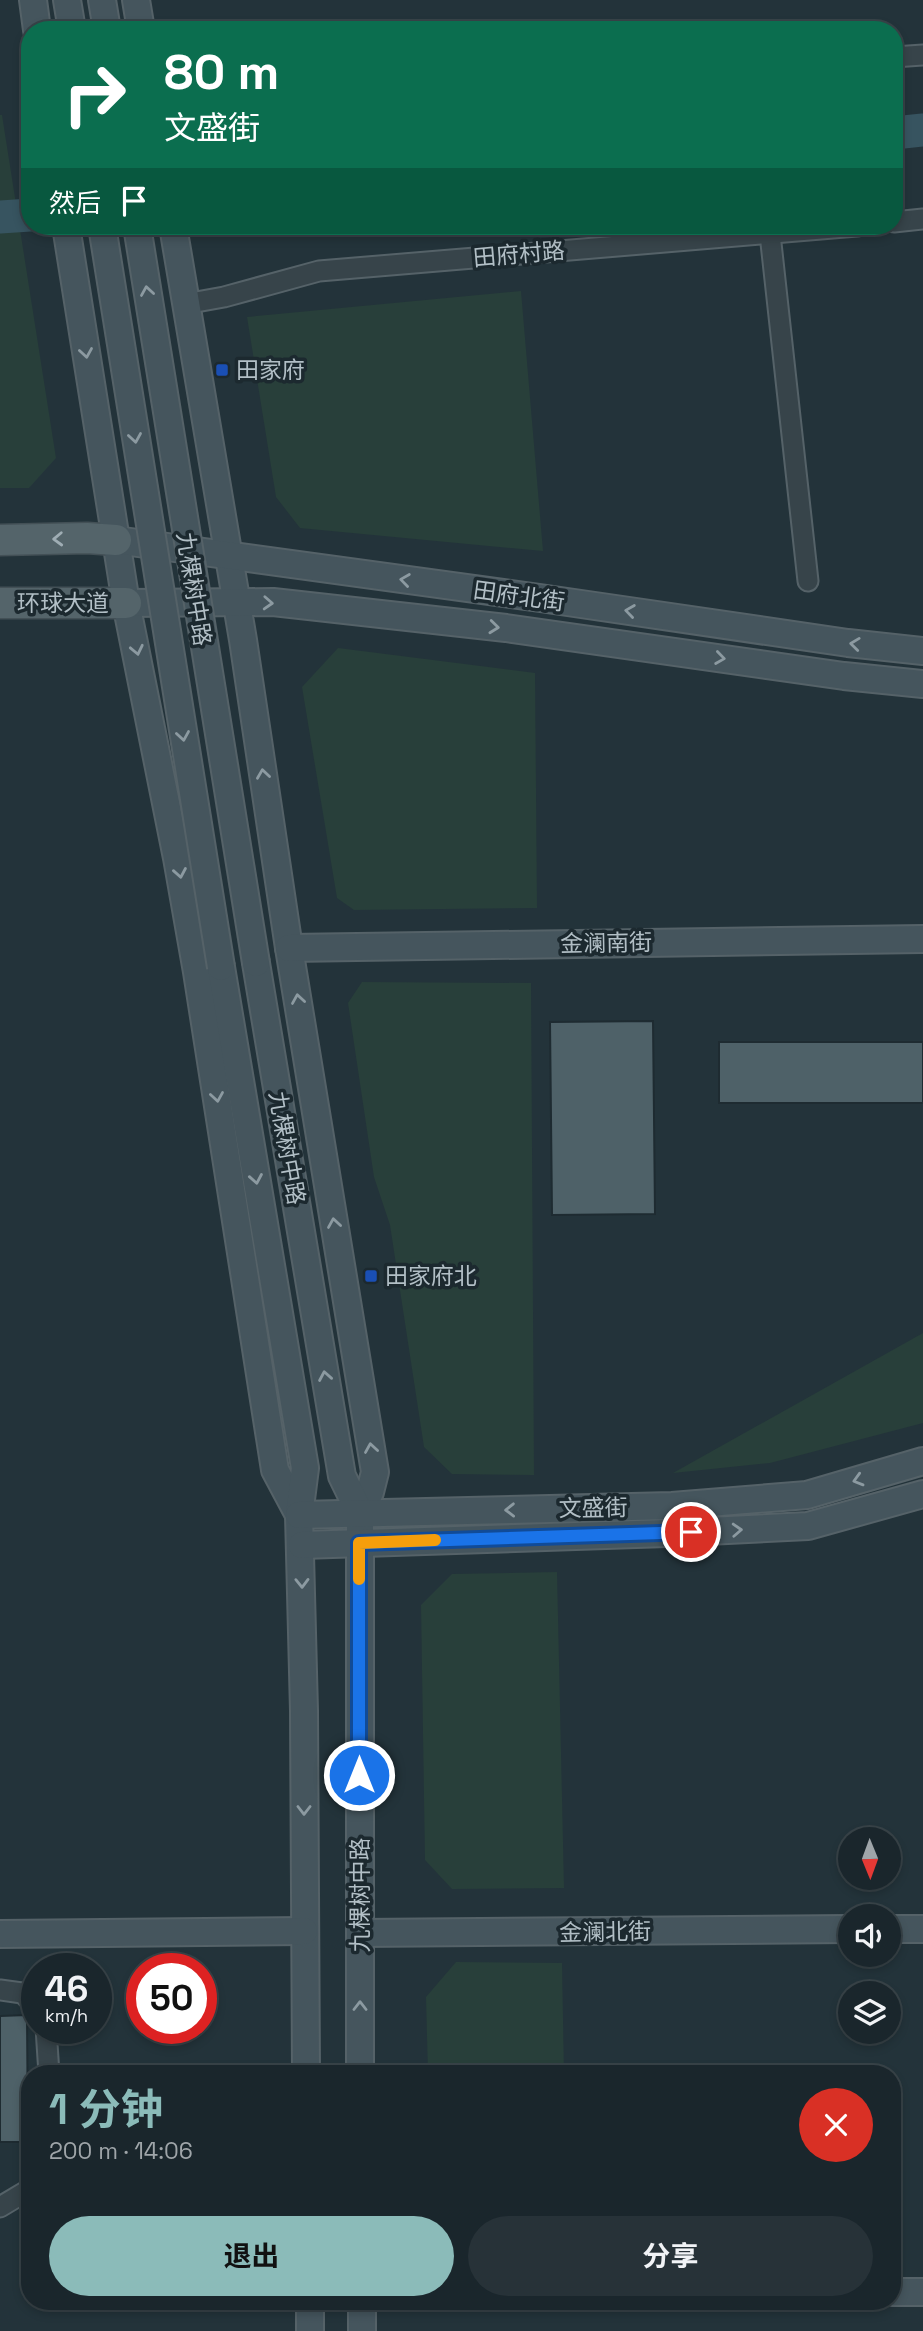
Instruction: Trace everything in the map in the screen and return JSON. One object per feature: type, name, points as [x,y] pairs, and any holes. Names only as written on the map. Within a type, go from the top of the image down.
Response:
[{"type":"main road","points":[[33,0],[36,21]]},
{"type":"main road","points":[[67,0],[70,21]]},
{"type":"main road","points":[[102,0],[106,21]]},
{"type":"main road","points":[[136,0],[140,21]]},
{"type":"main road","points":[[67,235],[126,603],[197,972],[275,1470],[299,1515]]},
{"type":"main road","name":"九棵树中路","points":[[103,235],[220,967],[305,1468],[299,1515],[302,1545],[306,2065]]},
{"type":"main road","name":"九棵树中路","points":[[138,235],[342,1476],[359,1513],[360,2065]]},
{"type":"main road","points":[[174,235],[237,602],[289,948],[375,1472],[370,1492],[359,1513]]},
{"type":"main road","points":[[0,540],[116,540]]},
{"type":"main road","name":"田府北街","points":[[116,540],[848,643],[923,651]]},
{"type":"main road","name":"环球大道","points":[[0,603],[126,603]]},
{"type":"main road","name":"田府北街","points":[[126,603],[273,603],[506,628],[844,676],[923,684]]},
{"type":"main road","name":"金澜南街","points":[[289,948],[923,939]]},
{"type":"main road","name":"文盛街","points":[[299,1515],[672,1507],[807,1495],[923,1461]]},
{"type":"main road","name":"文盛街","points":[[302,1545],[654,1534],[808,1526],[923,1494]]},
{"type":"main road","points":[[901,1929],[923,1929]]},
{"type":"main road","name":"金澜北街","points":[[360,1933],[838,1930]]},
{"type":"main road","points":[[0,1934],[304,1931]]},
{"type":"main road","points":[[901,2292],[923,2292]]},
{"type":"main road","points":[[310,2310],[310,2331]]},
{"type":"main road","points":[[362,2310],[362,2331]]},
{"type":"street","points":[[903,56],[923,55]]},
{"type":"street","points":[[903,221],[923,219]]},
{"type":"street","name":"田府村路","points":[[185,304],[224,297],[319,271],[758,235]]},
{"type":"street","points":[[770,235],[808,581]]},
{"type":"street","points":[[0,1990],[21,1993]]},
{"type":"street","points":[[47,2044],[48,2065]]},
{"type":"street","points":[[0,2207],[21,2194]]},
{"type":"green space","points":[[0,115],[56,458],[29,488],[0,488]]},
{"type":"green space","points":[[521,291],[543,551],[300,528],[276,497],[247,317]]},
{"type":"green space","points":[[338,648],[535,673],[537,908],[354,910],[337,898],[302,687]]},
{"type":"green space","points":[[362,982],[531,983],[534,1475],[452,1474],[424,1447],[390,1225],[374,1177],[348,1003]]},
{"type":"green space","points":[[923,1333],[923,1423],[770,1463],[673,1473]]},
{"type":"green space","points":[[557,1572],[564,1888],[452,1889],[425,1860],[421,1605],[452,1574]]},
{"type":"green space","points":[[456,1962],[562,1963],[564,2065],[428,2065],[426,1997]]},
{"type":"building","points":[[653,1021],[655,1214],[552,1215],[550,1022]]},
{"type":"building","points":[[719,1042],[923,1042],[923,1103],[719,1103]]},
{"type":"building","points":[[21,2015],[21,2044],[27,2044],[27,2065],[21,2065],[21,2142],[0,2142],[0,2016]]},
{"type":"waterway","points":[[903,132],[923,130]]},
{"type":"waterway","points":[[0,217],[21,216]]},
{"type":"slow traffic","points":[[359,1579],[359,1543],[435,1540]]},
{"type":"place","name":"田家府","points":[[222,370]]},
{"type":"place","name":"田家府北","points":[[371,1276]]},
{"type":"route","points":[[359,1775],[359,1543],[691,1532]]}]
